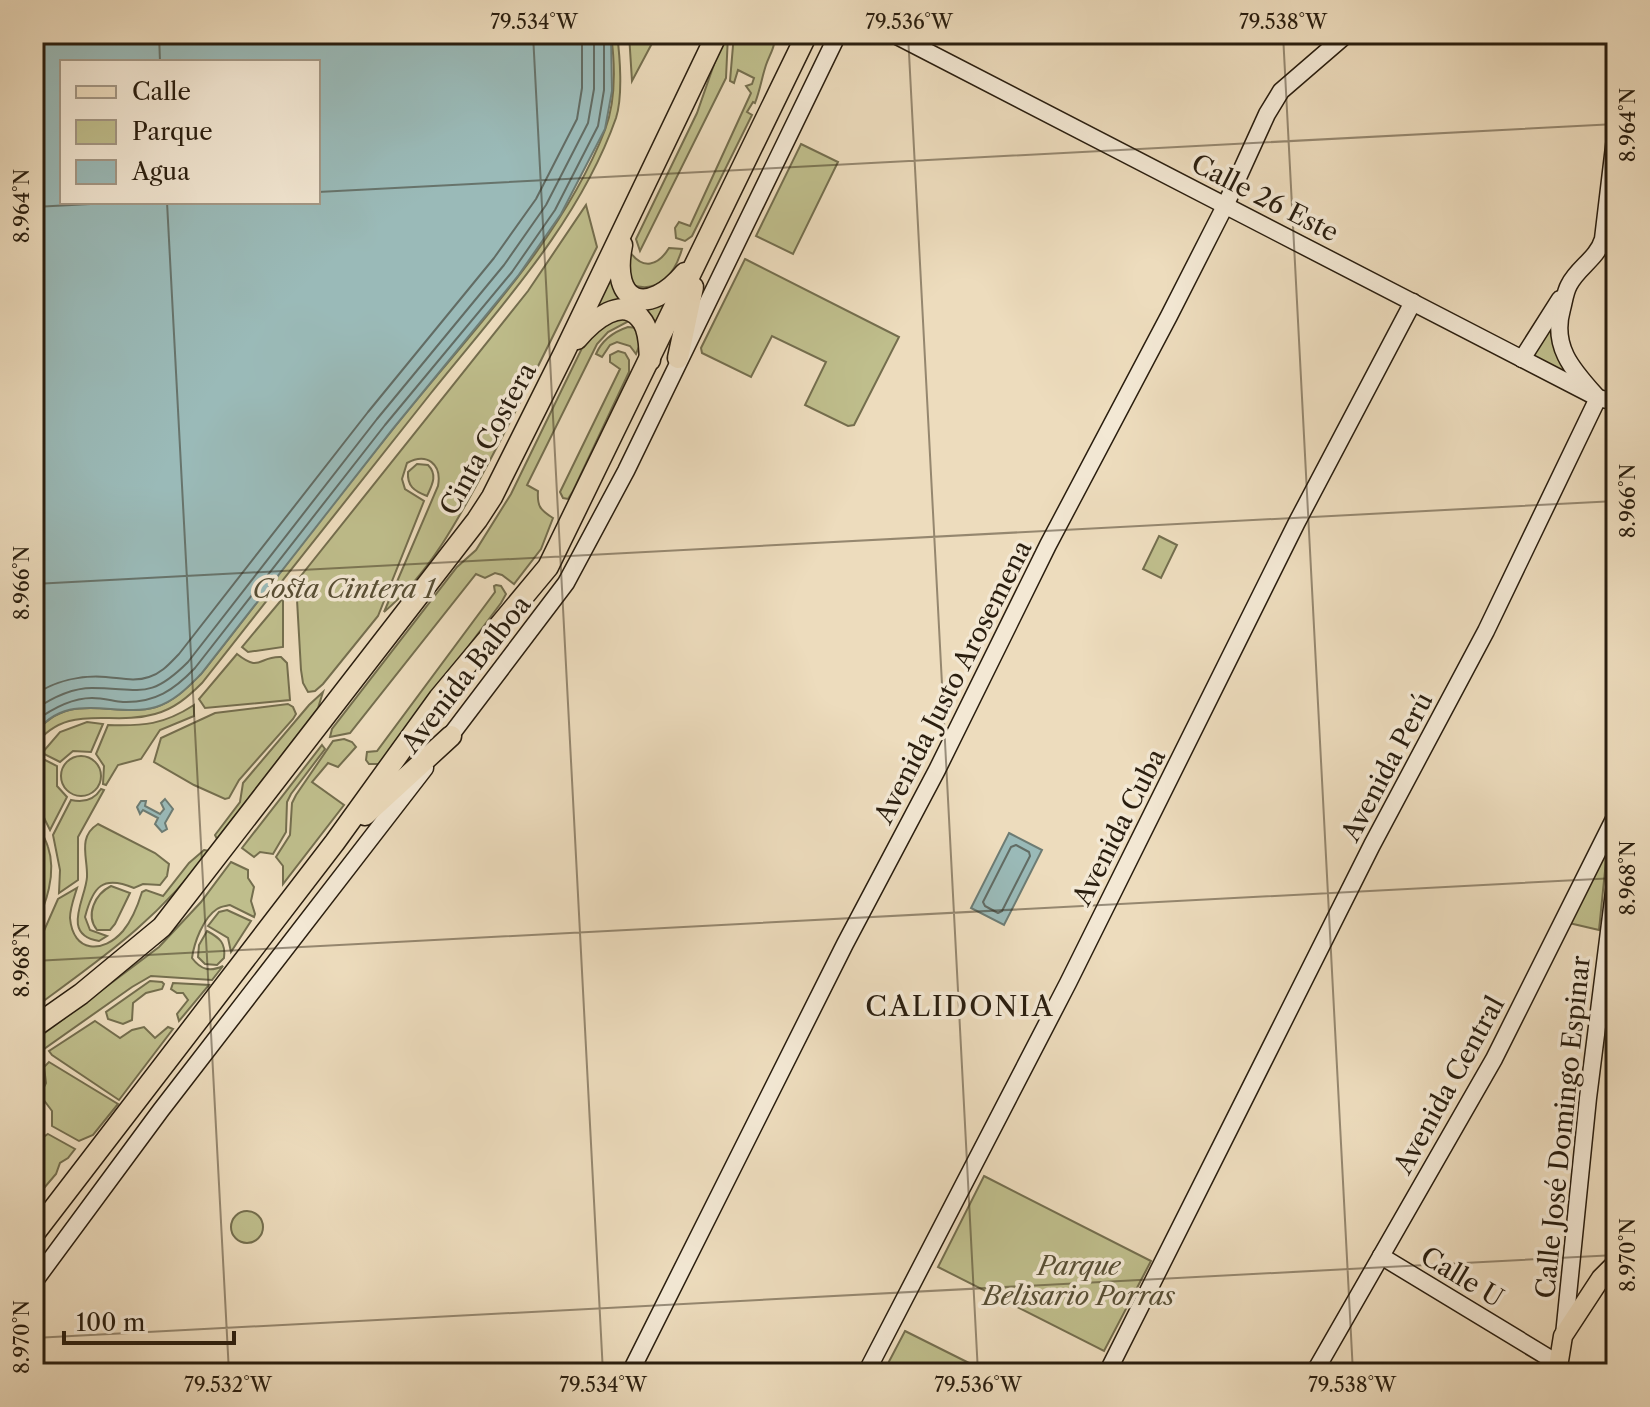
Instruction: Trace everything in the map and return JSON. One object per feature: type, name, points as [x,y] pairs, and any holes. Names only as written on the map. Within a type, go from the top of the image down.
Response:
[{"type":"highway","name":"Cinta Costera","points":[[34,1027],[162,927],[477,520],[492,497],[564,353],[717,34]]},
{"type":"highway","name":"Avenida Balboa","points":[[34,1234],[335,842],[439,698],[548,567],[807,34]]},
{"type":"highway","points":[[625,229],[619,277],[625,291],[636,298],[652,299],[664,294],[699,256]]},
{"type":"highway","points":[[678,358],[699,256]]},
{"type":"highway","points":[[564,353],[601,316],[619,310],[633,313],[643,322],[650,360]]},
{"type":"highway","points":[[335,842],[451,736]]},
{"type":"main road","points":[[1558,1368],[1563,1336],[1601,1278],[1616,1263]]},
{"type":"street","name":"Avenida Balboa","points":[[34,1282],[108,1180],[566,583],[626,471],[678,358],[838,34]]},
{"type":"street","name":"Calle 26 Este","points":[[893,34],[1598,398],[1616,402]]},
{"type":"street","name":"Avenida Justo Arosemena","points":[[630,1373],[1048,545],[1226,204],[1267,114],[1281,91],[1347,34]]},
{"type":"street","points":[[1522,359],[1569,284],[1600,249],[1616,130]]},
{"type":"street","points":[[1569,284],[1558,324],[1559,341],[1572,368],[1598,398]]},
{"type":"street","name":"Avenida Cuba","points":[[866,1373],[1068,983],[1284,548],[1413,302]]},
{"type":"street","name":"Avenida Perú","points":[[1107,1373],[1372,845],[1486,631],[1598,398]]},
{"type":"street","name":"Avenida Central","points":[[1314,1373],[1494,1059],[1614,828]]},
{"type":"street","name":"Calle José Domingo Espinar","points":[[1563,1336],[1588,1098],[1616,876]]},
{"type":"street","name":"Calle U","points":[[1381,1256],[1558,1368]]},
{"type":"green space","points":[[611,34],[617,34],[620,65],[620,99],[616,118],[581,193],[559,229],[510,296],[202,683],[180,702],[162,712],[138,717],[75,720],[47,732],[34,746],[34,735],[62,712],[92,708],[140,710],[156,707],[186,689],[201,674],[368,460],[510,288],[564,211],[586,172],[609,119],[614,82]]},
{"type":"green space","points":[[629,34],[657,34],[632,81]]},
{"type":"green space","points":[[734,34],[755,34],[766,39],[769,34],[774,34],[773,46],[755,103],[747,112],[752,115],[692,236],[685,241],[676,238],[675,228],[679,222],[690,226],[751,93],[746,86],[752,84],[754,78],[738,70],[734,83],[730,81]]},
{"type":"green space","points":[[728,35],[726,78],[640,251],[636,239],[697,113],[719,50]]},
{"type":"green space","points":[[801,144],[838,162],[793,254],[756,236]]},
{"type":"green space","name":"Costa Cintera 1","points":[[586,205],[597,247],[467,503],[430,561],[384,612],[438,486],[438,472],[432,462],[421,459],[407,463],[402,479],[405,489],[424,501],[378,616],[323,684],[315,691],[308,692],[301,670],[296,582],[528,291]]},
{"type":"green space","points":[[669,248],[682,249],[665,279],[651,287],[632,285],[627,258],[630,252],[640,262],[650,264],[660,259]]},
{"type":"green space","points":[[745,259],[899,337],[854,425],[848,426],[805,405],[826,362],[772,336],[751,377],[702,353],[701,348]]},
{"type":"green space","points":[[611,272],[621,292],[674,290],[653,333],[647,319],[590,315]]},
{"type":"green space","points":[[618,315],[631,320],[608,332],[597,344],[527,485],[538,491],[540,507],[553,518],[541,549],[514,584],[495,573],[485,578],[476,574],[350,733],[330,737],[332,729],[457,567],[476,550],[511,494],[584,344],[598,326]]},
{"type":"green space","points":[[1550,322],[1557,352],[1574,379],[1532,356]]},
{"type":"green space","points":[[628,327],[637,328],[641,342],[636,354],[630,346],[617,342],[610,345],[602,357],[596,354],[609,337]]},
{"type":"green space","points":[[618,351],[625,353],[629,360],[629,372],[573,491],[568,499],[563,498],[560,492],[620,369],[610,362],[610,355]]},
{"type":"green space","points":[[417,464],[428,465],[433,473],[427,496],[415,490],[409,481],[408,472]]},
{"type":"green space","points":[[1159,536],[1177,545],[1161,578],[1143,569]]},
{"type":"green space","points":[[496,585],[501,586],[506,594],[501,603],[380,764],[369,764],[367,752],[377,751],[495,592]]},
{"type":"green space","points":[[283,598],[283,647],[248,652],[242,647]]},
{"type":"green space","points":[[237,654],[255,663],[281,657],[287,663],[290,700],[205,708],[199,699]]},
{"type":"green space","points":[[323,692],[318,708],[217,839],[215,835],[240,802],[243,783]]},
{"type":"green space","points":[[288,704],[296,714],[293,719],[239,780],[229,798],[194,785],[154,762],[161,738],[215,713]]},
{"type":"green space","points":[[194,705],[194,716],[160,730],[141,759],[118,765],[106,785],[103,784],[104,766],[96,754],[108,725],[153,723],[173,717]]},
{"type":"green space","points":[[87,722],[103,724],[91,752],[73,751],[60,762],[42,753],[60,732]]},
{"type":"green space","points":[[344,739],[356,747],[338,767],[328,763],[312,782],[344,805],[283,884],[283,866],[276,857],[290,835],[292,803],[333,741]]},
{"type":"green space","points":[[322,745],[325,749],[287,802],[286,832],[273,854],[260,852],[254,857],[242,848]]},
{"type":"green space","points":[[81,756],[95,762],[101,776],[95,790],[81,796],[67,790],[61,776],[67,762]]},
{"type":"green space","points":[[39,757],[57,766],[57,786],[67,797],[50,830],[36,794],[35,776]]},
{"type":"green space","points":[[101,789],[104,790],[78,837],[78,880],[59,893],[60,870],[53,835],[71,800],[88,800]]},
{"type":"green space","points":[[34,818],[47,843],[51,878],[43,909],[34,928],[43,870],[34,838]]},
{"type":"green space","points":[[98,824],[155,853],[169,864],[167,876],[160,885],[143,884],[134,888],[107,883],[96,891],[85,917],[90,930],[107,936],[99,941],[87,937],[78,924],[87,877],[86,841]]},
{"type":"green space","points":[[204,850],[209,851],[149,918],[106,955],[34,1008],[34,945],[43,933],[58,899],[77,888],[71,907],[72,930],[83,944],[107,944],[126,927],[142,892],[146,890],[163,896],[189,863]]},
{"type":"green space","points":[[1601,851],[1607,851],[1599,930],[1569,923]]},
{"type":"green space","points":[[231,862],[248,870],[248,878],[254,887],[251,901],[255,914],[254,917],[230,905],[219,908],[207,918],[192,958],[206,969],[223,966],[212,980],[151,976],[34,1056],[34,1041],[159,947],[201,902]]},
{"type":"green space","points":[[111,886],[130,893],[110,930],[97,930],[92,918],[94,905],[100,894]]},
{"type":"green space","points":[[227,910],[251,921],[231,952],[228,938],[208,926],[219,912]]},
{"type":"green space","points":[[207,931],[223,945],[224,958],[217,965],[205,964],[198,957],[199,945]]},
{"type":"green space","points":[[150,981],[164,984],[162,989],[146,993],[133,1003],[132,1020],[123,1024],[108,1019],[106,1012]]},
{"type":"green space","points":[[173,983],[209,985],[179,1021],[177,1014],[188,1000],[183,993],[171,989]]},
{"type":"green space","points":[[95,1021],[120,1038],[144,1027],[155,1038],[168,1027],[173,1029],[119,1100],[49,1051]]},
{"type":"green space","points":[[49,1062],[118,1104],[93,1135],[79,1141],[52,1126],[52,1111],[40,1095],[46,1083],[44,1067]]},
{"type":"green space","points":[[48,1134],[75,1149],[60,1163],[56,1174],[39,1194],[34,1191],[34,1143]]},
{"type":"green space","name":"Parque Belisario Porras","points":[[984,1176],[1151,1261],[1104,1351],[938,1267]]},
{"type":"green space","points":[[247,1211],[258,1216],[263,1227],[258,1238],[247,1243],[236,1238],[231,1227],[236,1216]]},
{"type":"green space","points":[[905,1331],[989,1373],[883,1373]]},
{"type":"water","points":[[34,34],[611,34],[612,91],[605,129],[561,214],[518,276],[392,430],[201,674],[186,689],[156,707],[140,710],[76,709],[61,712],[34,735]]},
{"type":"water","points":[[165,799],[173,809],[165,823],[167,829],[162,832],[155,824],[158,818],[143,810],[140,814],[137,807],[141,801],[146,801],[145,806],[160,814],[164,809],[161,803]]},
{"type":"water","points":[[1009,833],[1042,850],[1004,925],[971,908]]},
{"type":"water","points":[[34,838],[42,875],[34,912]]},
{"type":"district","name":"CALIDONIA","points":[[960,1006]]}]
